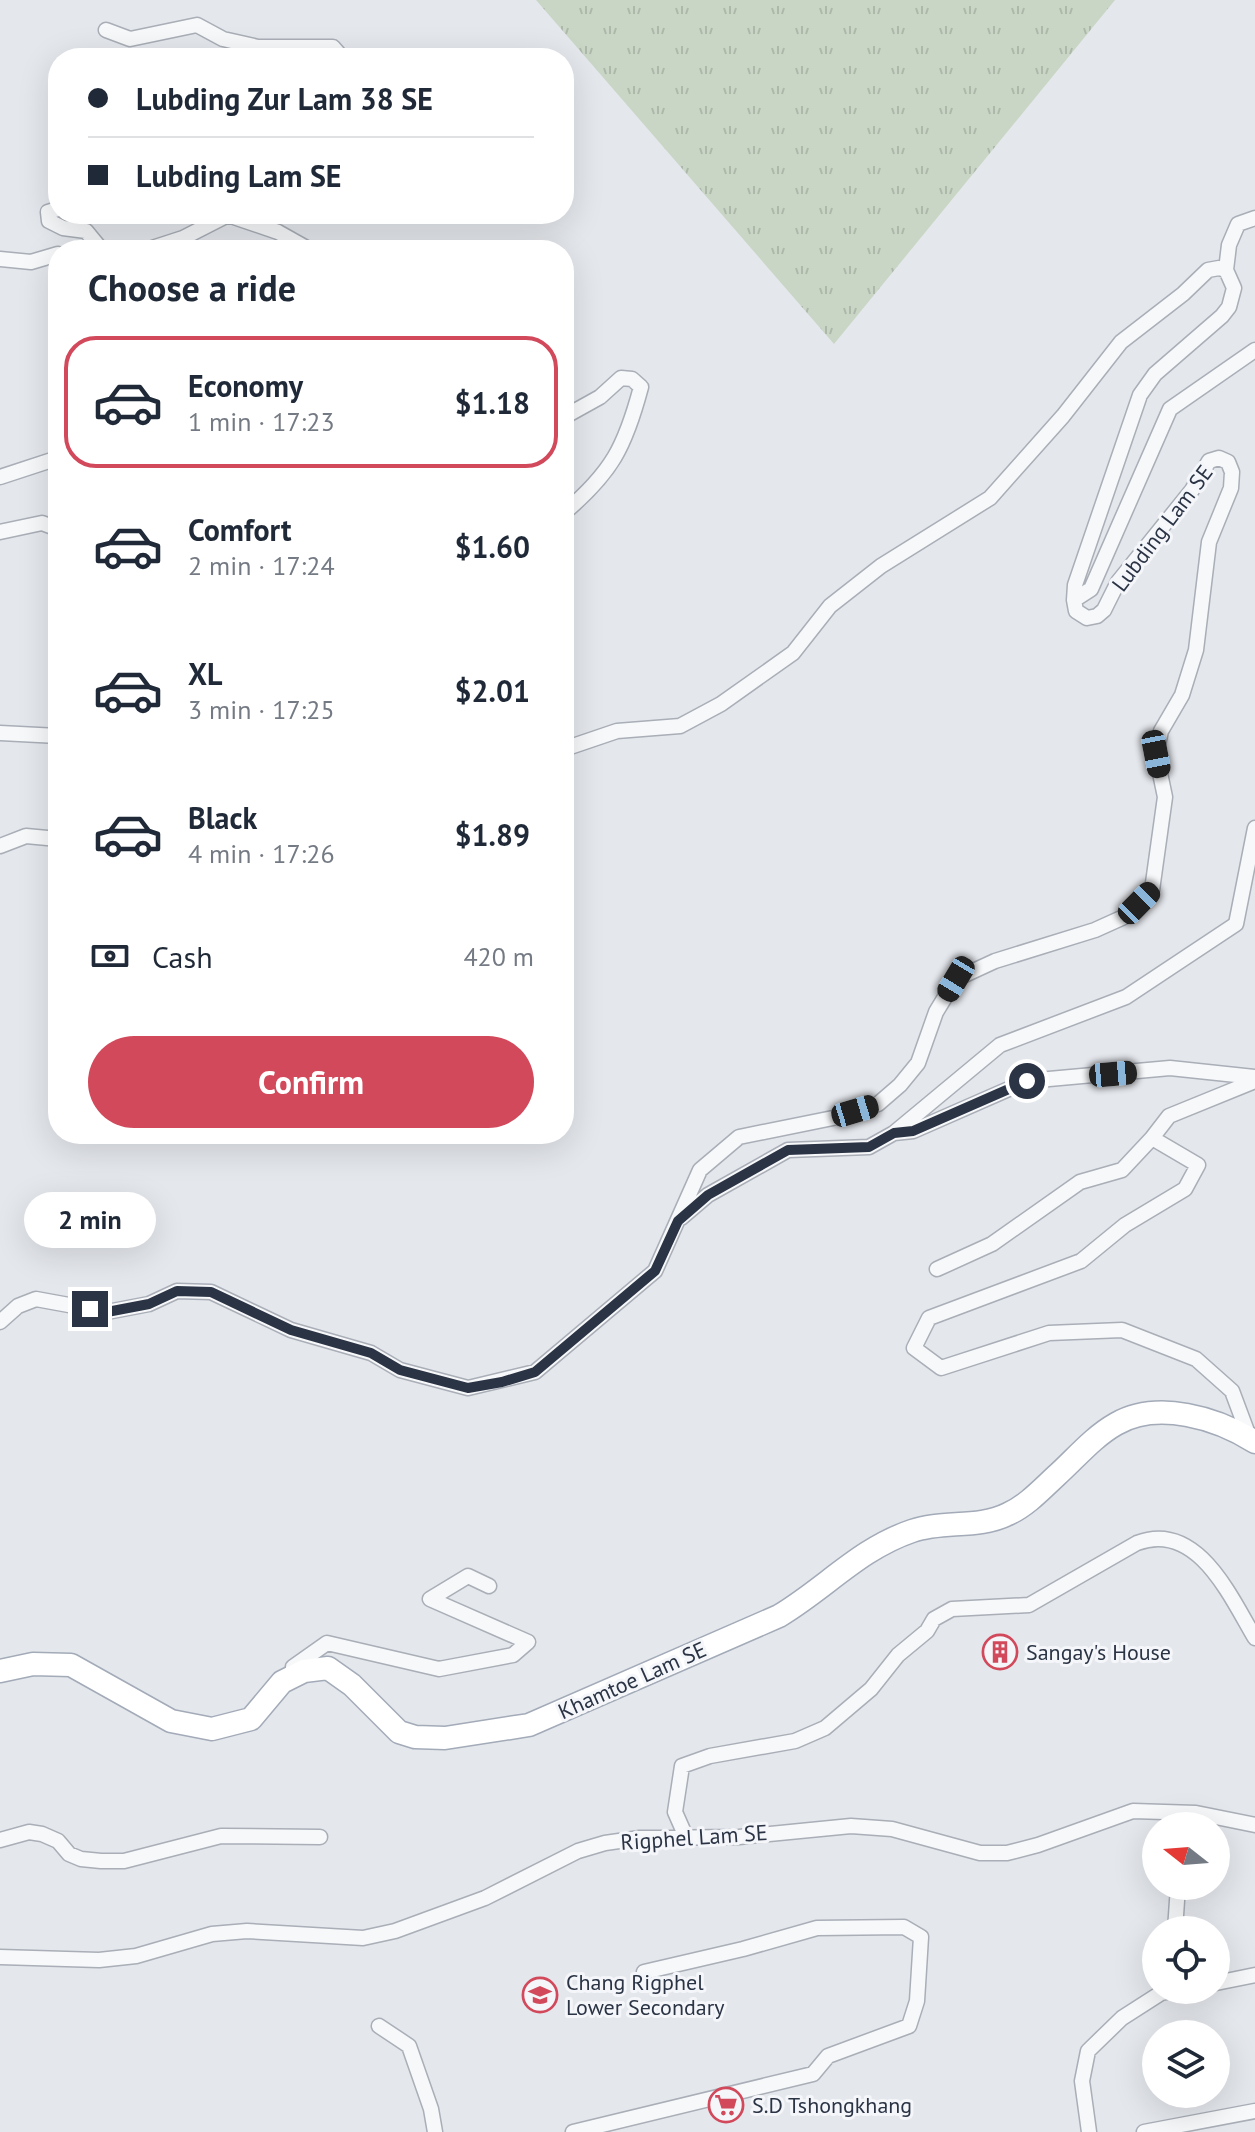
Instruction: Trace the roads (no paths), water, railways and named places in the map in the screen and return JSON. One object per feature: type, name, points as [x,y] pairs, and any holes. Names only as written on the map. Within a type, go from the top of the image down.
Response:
[{"type":"main road","name":"Khamtoe Lam SE","points":[[294,1676],[304,1671],[328,1668],[352,1685],[399,1732],[415,1737],[445,1738],[529,1725],[779,1616],[808,1598],[876,1545],[915,1530],[944,1524],[987,1522],[1011,1513],[1096,1439],[1128,1418],[1161,1412],[1178,1413],[1230,1428],[1253,1441]]},
{"type":"main road","points":[[0,1671],[33,1664],[71,1665],[171,1721],[212,1729],[251,1719],[282,1682],[294,1676]]},
{"type":"street","points":[[106,30],[130,39],[197,25],[223,39],[258,47],[334,48]]},
{"type":"street","name":"Lubding Lam SE","points":[[0,1322],[18,1306],[36,1299],[107,1312],[149,1304],[177,1291],[211,1292],[291,1330],[371,1353],[400,1370],[468,1388],[535,1372],[655,1271],[700,1170],[739,1137],[833,1118],[878,1104],[900,1085],[918,1063],[936,1012],[956,979],[995,961],[1095,930],[1126,916],[1152,890],[1165,797],[1156,754],[1161,731],[1182,695],[1196,650],[1209,542],[1231,488],[1232,472],[1228,462],[1219,458],[1209,461],[1192,490],[1118,582],[1104,610],[1097,616],[1087,618],[1076,611],[1075,585],[1140,395],[1155,374],[1229,307],[1234,288],[1226,270],[1229,245],[1238,224],[1255,218]]},
{"type":"street","points":[[55,224],[86,231],[95,240]]},
{"type":"street","points":[[177,240],[210,224]]},
{"type":"street","points":[[254,224],[292,240]]},
{"type":"street","points":[[0,259],[31,262],[48,257]]},
{"type":"street","points":[[574,746],[617,731],[680,726],[721,704],[793,653],[830,606],[840,598],[881,566],[990,498],[1063,416],[1121,342],[1183,294],[1208,270],[1226,270]]},
{"type":"street","points":[[1074,600],[1091,589],[1170,409],[1255,350]]},
{"type":"street","points":[[574,411],[600,397],[621,378],[632,379],[641,387],[626,437],[613,463],[574,504]]},
{"type":"street","points":[[0,477],[48,461]]},
{"type":"street","points":[[0,532],[42,523],[48,525]]},
{"type":"street","points":[[0,733],[48,735]]},
{"type":"street","points":[[678,1221],[708,1195],[788,1150],[869,1147],[894,1133],[1000,1045],[1126,997],[1236,924],[1255,828]]},
{"type":"street","points":[[0,846],[26,836],[48,838]]},
{"type":"street","points":[[894,1133],[913,1131],[1027,1081],[1170,1068],[1255,1079]]},
{"type":"street","points":[[937,1269],[992,1244],[1080,1182],[1122,1170],[1169,1116],[1255,1079]]},
{"type":"street","points":[[1152,1138],[1198,1165],[1185,1189],[1125,1225],[1081,1261],[929,1318],[914,1348],[941,1368],[1049,1333],[1122,1330],[1196,1359],[1232,1391],[1253,1441]]},
{"type":"street","points":[[686,1837],[675,1812],[682,1766],[710,1756],[795,1741],[825,1728],[871,1689],[898,1655],[927,1631],[934,1619],[952,1609],[1029,1605],[1151,1538],[1175,1541],[1199,1555],[1215,1571],[1255,1638]]},
{"type":"street","points":[[294,1676],[293,1667],[327,1643],[439,1669],[513,1655],[528,1642],[430,1599],[468,1576],[489,1586]]},
{"type":"street","name":"Rigphel Lam SE","points":[[0,1957],[99,1960],[136,1956],[212,1934],[247,1931],[363,1938],[395,1931],[485,1898],[578,1851],[617,1841],[739,1837],[851,1826],[892,1829],[980,1853],[1007,1853],[1133,1811],[1196,1813],[1255,1825]]},
{"type":"street","points":[[0,1840],[29,1832],[42,1834],[58,1841],[69,1854],[81,1859],[124,1861],[221,1836],[320,1837]]},
{"type":"street","points":[[573,2132],[813,2074],[828,2056],[909,2026],[917,2001],[921,1937],[904,1927],[817,1928],[644,1972]]},
{"type":"street","points":[[1230,1980],[1255,1975]]},
{"type":"street","points":[[1089,2132],[1082,2081],[1088,2051],[1122,2018],[1144,2004]]},
{"type":"street","points":[[379,2026],[409,2046],[422,2079],[435,2132]]},
{"type":"street","points":[[1144,2132],[1255,2111]]},
{"type":"place","name":"Sangay's House","points":[[1000,1652]]},
{"type":"place","name":"Chang Rigphel Lower Secondary","points":[[540,1995]]},
{"type":"place","name":"S.D Tshongkhang","points":[[726,2105]]}]
